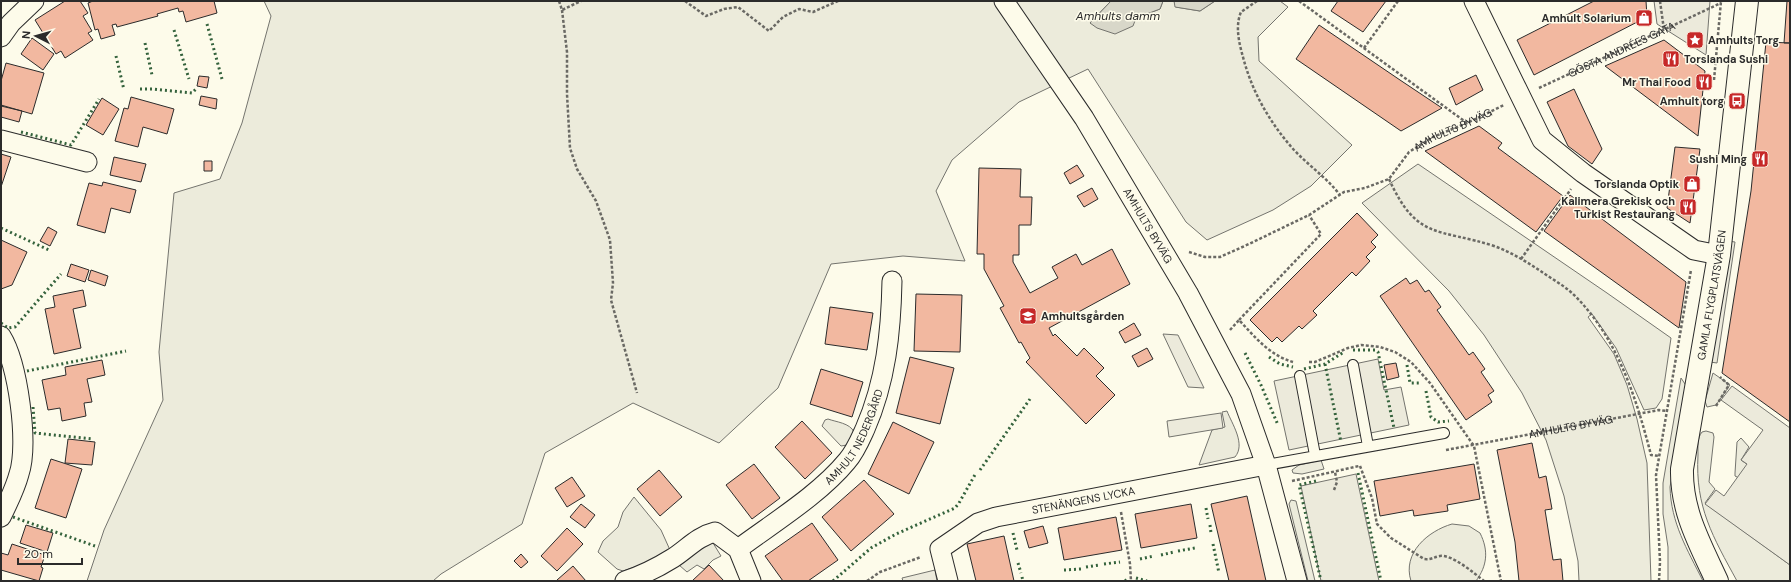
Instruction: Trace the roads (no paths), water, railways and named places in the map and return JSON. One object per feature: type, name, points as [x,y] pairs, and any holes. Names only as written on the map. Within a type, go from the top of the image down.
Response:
[{"type":"street","points":[[1,37],[11,23],[34,1]]},
{"type":"street","name":"AMHULTS BYVÄG","points":[[1004,1],[1080,111],[1188,292],[1241,394],[1266,465],[1296,581]]},
{"type":"street","points":[[1474,1],[1522,96],[1542,140],[1583,173],[1694,250],[1720,255]]},
{"type":"street","name":"GAMLA FLYGPLATSVÄGEN","points":[[1717,581],[1688,515],[1682,484],[1686,440],[1701,366],[1720,255],[1747,1]]},
{"type":"street","points":[[1,140],[87,162]]},
{"type":"street","name":"AMHULT NEDERGÅRD","points":[[738,549],[797,505],[831,477],[848,460],[861,438],[873,410],[884,372],[889,340],[892,281]]},
{"type":"street","points":[[1,336],[8,347],[14,374],[23,433],[20,474],[1,517]]},
{"type":"street","name":"STENÄNGENS LYCKA","points":[[948,581],[940,549],[978,523],[1118,493],[1266,465]]},
{"type":"street","points":[[625,581],[652,571],[675,557],[704,534],[715,532],[726,538],[738,549],[751,581]]},
{"type":"lane","points":[[1353,365],[1368,446]]},
{"type":"lane","points":[[1300,376],[1315,456]]},
{"type":"lane","points":[[1266,465],[1444,433]]},
{"type":"water","name":"Amhults damm","points":[[1111,1],[1163,1],[1160,9],[1136,18],[1133,26],[1115,34],[1097,28],[1090,23]]},
{"type":"water","name":"Amhults damm","points":[[1174,1],[1215,1],[1200,11],[1175,7]]},
{"type":"place","name":"Amhult Solarium","points":[[1644,18]]},
{"type":"place","name":"Amhults Torg","points":[[1695,40]]},
{"type":"place","name":"Torslanda Sushi","points":[[1671,59]]},
{"type":"place","name":"Mr Thai Food","points":[[1704,82]]},
{"type":"place","name":"Amhult torg","points":[[1737,101]]},
{"type":"place","name":"Sushi Ming","points":[[1760,159]]},
{"type":"place","name":"Torslanda Optik","points":[[1692,184]]},
{"type":"place","name":"Kalimera Grekisk och Turkist Restaurang","points":[[1688,207]]},
{"type":"place","name":"Amhultsgården","points":[[1028,316]]}]
